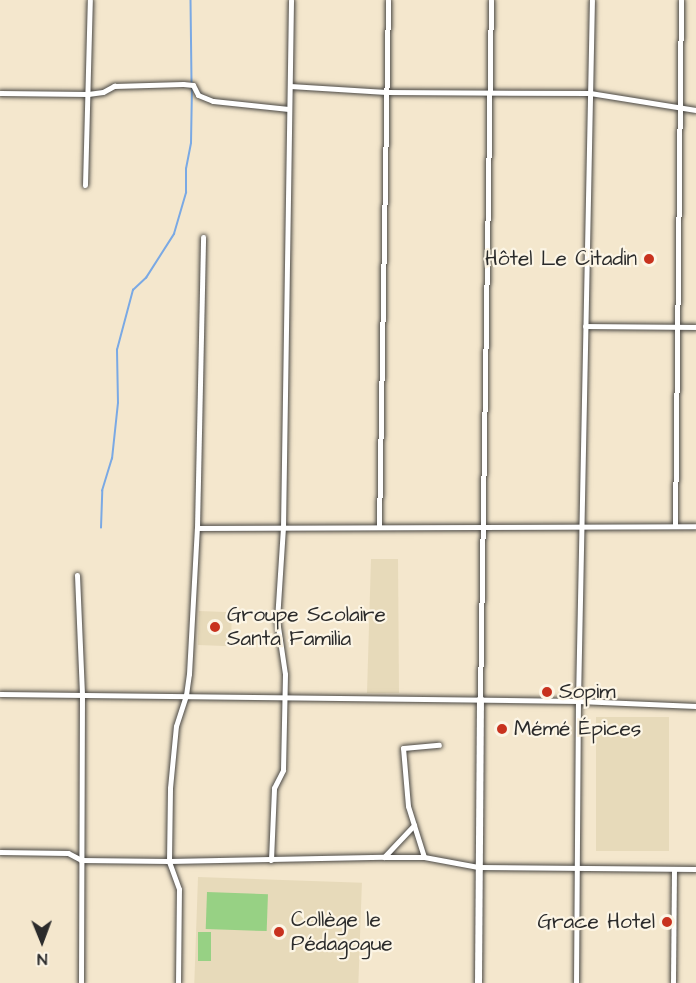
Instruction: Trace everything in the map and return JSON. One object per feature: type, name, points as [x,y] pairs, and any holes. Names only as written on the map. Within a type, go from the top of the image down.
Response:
[{"type":"street","points":[[85,185],[90,0]]},
{"type":"street","points":[[271,860],[274,788],[283,770],[285,697],[285,674],[278,620],[283,528],[291,0]]},
{"type":"street","points":[[380,527],[388,0]]},
{"type":"street","points":[[478,983],[491,0]]},
{"type":"street","points":[[576,983],[578,700],[592,0]]},
{"type":"street","points":[[675,526],[676,254],[680,236],[681,0]]},
{"type":"street","points":[[0,93],[88,94],[104,92],[114,86],[183,84],[193,85],[198,95],[213,101],[289,109]]},
{"type":"street","points":[[290,86],[386,92],[590,93],[696,110]]},
{"type":"street","points":[[178,983],[179,889],[169,861],[176,726],[186,695],[196,528],[203,237]]},
{"type":"street","points":[[585,326],[696,327]]},
{"type":"street","points":[[196,528],[696,526]]},
{"type":"street","points":[[77,575],[82,694],[81,983]]},
{"type":"street","points":[[0,693],[578,700],[696,706]]},
{"type":"street","points":[[424,858],[408,806],[403,748],[439,744]]},
{"type":"street","points":[[384,857],[414,825]]},
{"type":"street","points":[[0,852],[68,853],[81,860],[271,860],[384,857],[424,858],[478,867],[578,866],[696,869]]},
{"type":"street","points":[[673,983],[674,869]]},
{"type":"shaded area","points":[[371,559],[398,559],[399,693],[367,693]]},
{"type":"shaded area","name":"Groupe Scolaire Santa Familia","points":[[199,611],[232,612],[231,646],[198,645]]},
{"type":"shaded area","points":[[596,717],[669,717],[669,851],[596,851]]},
{"type":"shaded area","name":"Collège le Pédagogue","points":[[198,877],[362,883],[358,983],[194,983]]},
{"type":"green space","points":[[207,892],[268,894],[267,931],[206,929]]},
{"type":"green space","points":[[198,932],[211,932],[211,961],[198,961]]},
{"type":"waterway","points":[[191,0],[192,83]]},
{"type":"waterway","points":[[101,528],[102,491],[112,459],[118,403],[117,350],[133,290],[146,278],[174,234],[186,193],[186,169],[191,143],[192,88]]},
{"type":"place","name":"Hôtel Le Citadin","points":[[649,259]]},
{"type":"place","name":"Groupe Scolaire Santa Familia","points":[[215,627]]},
{"type":"place","name":"Sopim","points":[[547,692]]},
{"type":"place","name":"Mémé Épices","points":[[502,729]]},
{"type":"place","name":"Grace Hotel","points":[[667,922]]},
{"type":"place","name":"Collège le Pédagogue","points":[[279,932]]}]
